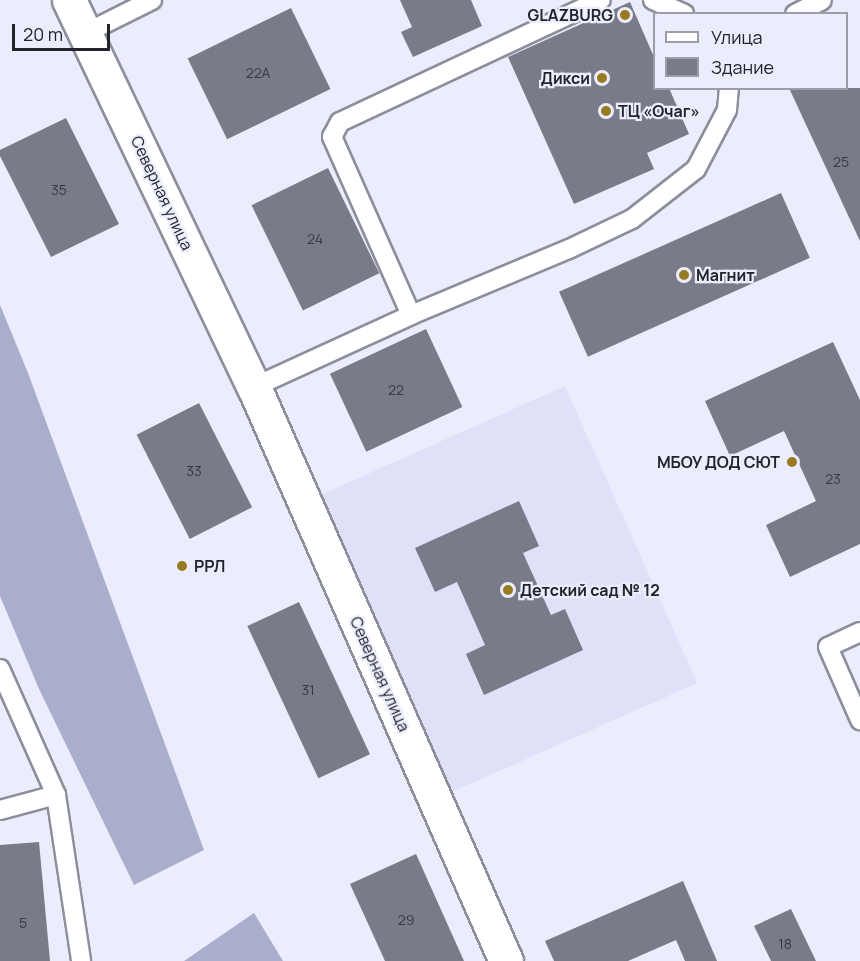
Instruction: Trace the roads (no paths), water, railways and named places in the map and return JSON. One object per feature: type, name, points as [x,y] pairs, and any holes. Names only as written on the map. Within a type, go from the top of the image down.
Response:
[{"type":"street","name":"Северная улица","points":[[69,0],[254,387],[506,961]]},
{"type":"lane","points":[[86,33],[152,0]]},
{"type":"lane","points":[[411,315],[333,137],[340,122],[601,0]]},
{"type":"lane","points":[[653,0],[681,12]]},
{"type":"lane","points":[[799,12],[822,0]]},
{"type":"lane","points":[[254,387],[411,315],[569,249],[632,219],[696,170],[727,110],[729,90]]},
{"type":"lane","points":[[860,632],[828,647],[860,720]]},
{"type":"lane","points":[[0,669],[56,795],[81,961]]},
{"type":"lane","points":[[0,810],[56,795]]},
{"type":"place","name":"GLAZBURG","points":[[625,15]]},
{"type":"place","name":"Дикси","points":[[602,78]]},
{"type":"place","name":"ТЦ «Очаг»","points":[[606,111]]},
{"type":"place","name":"Магнит","points":[[684,275]]},
{"type":"place","name":"МБОУ ДОД СЮТ","points":[[792,462]]},
{"type":"place","name":"РРЛ","points":[[182,566]]},
{"type":"place","name":"Детский сад № 12","points":[[508,590]]}]
